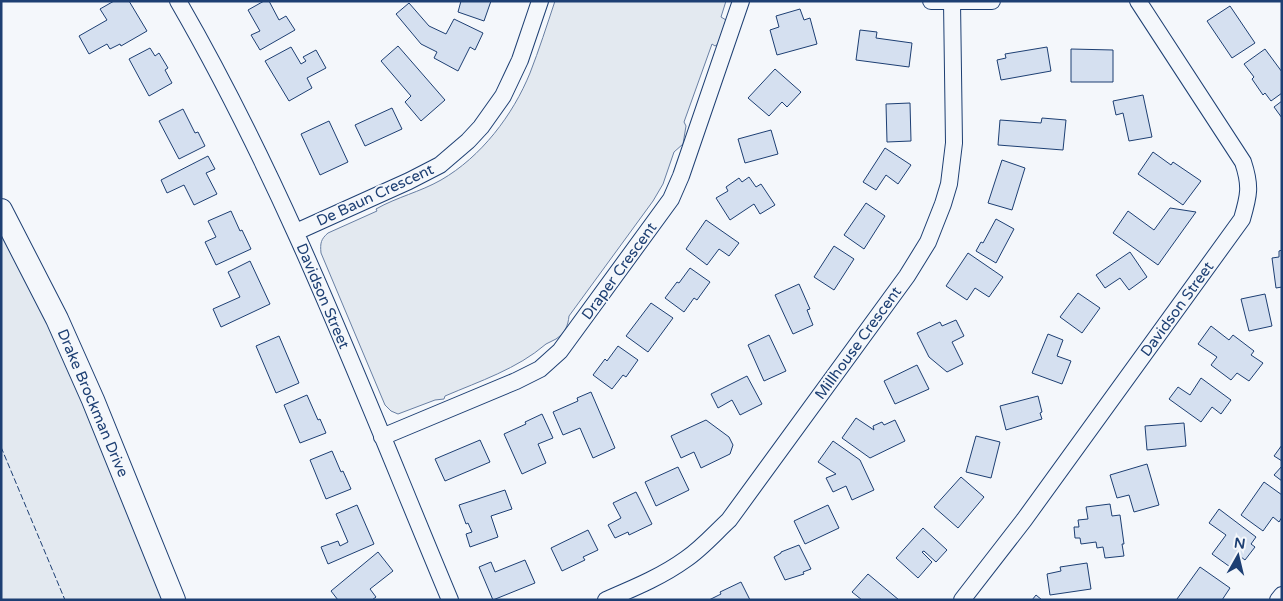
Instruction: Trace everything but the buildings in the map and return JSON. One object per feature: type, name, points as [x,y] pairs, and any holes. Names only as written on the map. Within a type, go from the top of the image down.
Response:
[{"type":"main road","name":"Drake Brockman Drive","points":[[1,210],[56,319],[93,400],[174,600]]},
{"type":"street","name":"Davidson Street","points":[[178,1],[211,58],[296,232],[450,600]]},
{"type":"street","name":"De Baun Crescent","points":[[296,232],[440,165],[468,141],[481,128],[503,96],[520,60],[540,1]]},
{"type":"street","name":"Draper Crescent","points":[[382,437],[516,381],[540,369],[560,351],[671,199],[681,176],[741,1]]},
{"type":"street","points":[[931,1],[992,1]]},
{"type":"street","name":"Davidson Street","points":[[962,600],[1024,520],[1242,219],[1249,194],[1248,177],[1243,162],[1138,1]]},
{"type":"street","name":"Millhouse Crescent","points":[[606,600],[653,580],[686,560],[729,520],[907,276],[928,242],[949,184],[954,144],[952,2]]},
{"type":"street","points":[[1278,600],[1282,595]]},
{"type":"shaded area","points":[[555,1],[726,1],[721,17],[726,20],[718,44],[715,46],[712,44],[684,122],[686,126],[683,144],[674,152],[663,184],[653,201],[569,316],[564,332],[523,361],[498,374],[445,396],[444,399],[435,400],[398,414],[391,411],[385,405],[321,253],[322,242],[328,233],[377,211],[376,209],[384,205],[441,180],[456,171],[482,147],[505,119],[523,89],[537,55]]},
{"type":"shaded area","points":[[1,210],[176,600],[1,600]]},
{"type":"fence","points":[[1,447],[65,600]]}]
